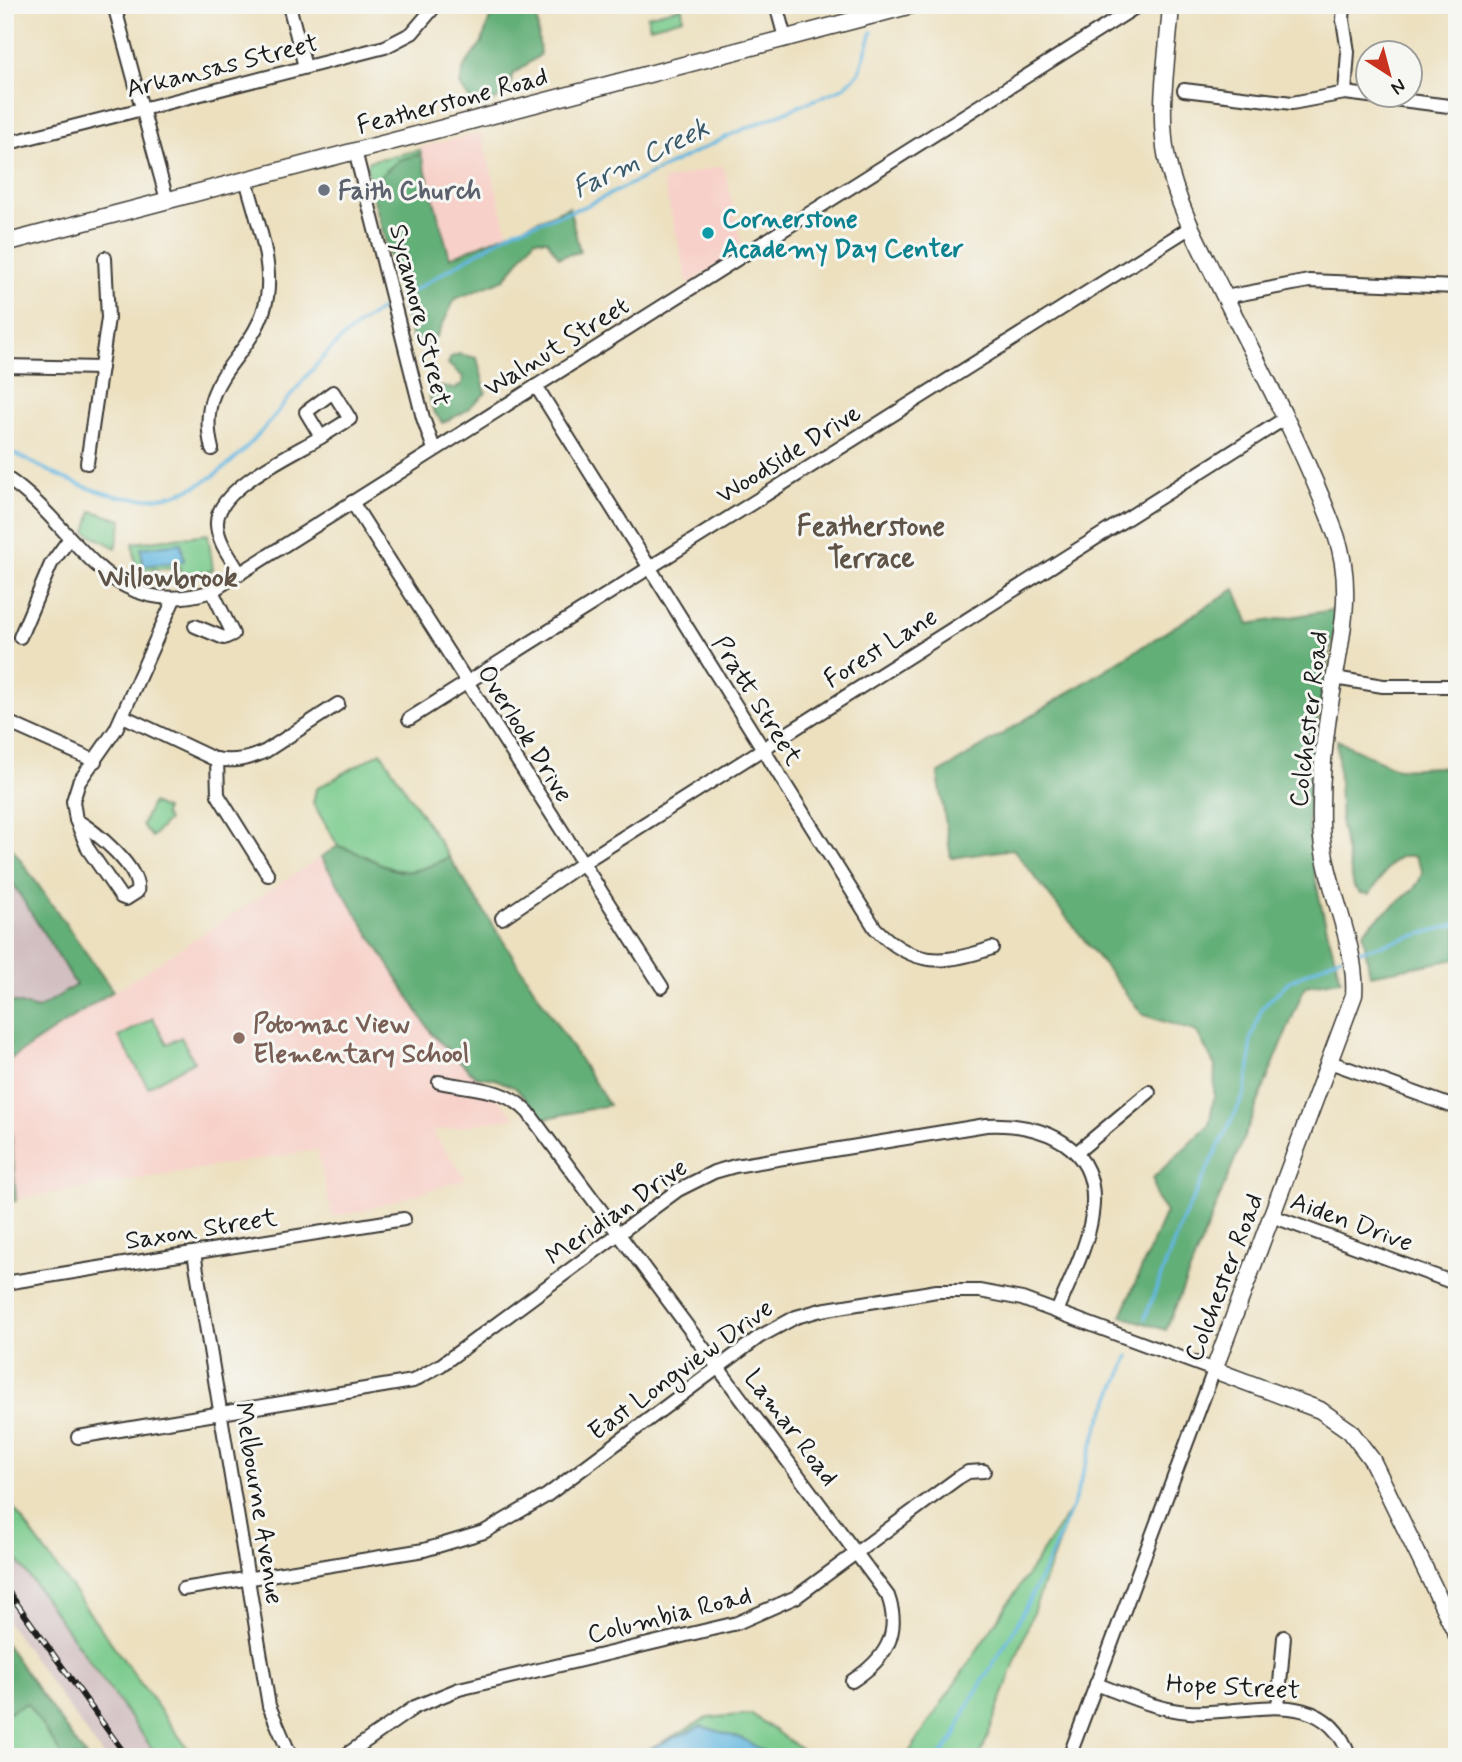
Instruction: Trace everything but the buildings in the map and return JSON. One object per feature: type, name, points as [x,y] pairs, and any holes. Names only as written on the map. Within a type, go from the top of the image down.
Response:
[{"type":"street","points":[[114,5],[167,200]]},
{"type":"street","points":[[289,5],[305,67]]},
{"type":"street","name":"Arkansas Street","points":[[5,144],[394,43],[419,27],[436,5]]},
{"type":"street","points":[[776,5],[785,38]]},
{"type":"street","name":"Featherstone Road","points":[[5,243],[912,5]]},
{"type":"street","name":"Walnut Street","points":[[5,477],[37,501],[84,556],[117,583],[144,595],[174,599],[212,591],[1139,5]]},
{"type":"street","name":"Colchester Road","points":[[1069,1757],[1350,1008],[1355,981],[1325,862],[1321,828],[1324,758],[1346,602],[1342,558],[1330,521],[1191,227],[1172,179],[1164,145],[1171,5]]},
{"type":"street","points":[[1344,5],[1343,20],[1348,49],[1346,93]]},
{"type":"street","points":[[1184,90],[1292,103],[1331,93],[1346,93],[1457,107]]},
{"type":"street","name":"Sycamore Street","points":[[355,151],[423,418],[435,449]]},
{"type":"street","points":[[212,449],[207,426],[209,402],[226,370],[258,324],[267,294],[268,271],[246,180]]},
{"type":"street","name":"Woodside Drive","points":[[409,719],[1191,227]]},
{"type":"street","points":[[87,463],[109,300],[105,258]]},
{"type":"street","points":[[1225,297],[1309,281],[1457,287]]},
{"type":"street","points":[[5,366],[101,368]]},
{"type":"street","name":"Pratt Street","points":[[536,386],[875,928],[886,939],[912,955],[941,961],[964,958],[992,948]]},
{"type":"street","name":"Forest Lane","points":[[502,918],[761,749],[1284,419]]},
{"type":"street","points":[[240,574],[217,529],[222,505],[233,491],[321,437]]},
{"type":"street","name":"Overlook Drive","points":[[352,502],[662,988]]},
{"type":"street","points":[[20,637],[51,564],[70,538]]},
{"type":"street","points":[[195,626],[224,638],[233,634],[212,591]]},
{"type":"street","points":[[76,820],[107,840],[137,883],[137,892],[130,897],[121,897],[88,849],[76,820],[75,794],[85,771],[109,743],[123,716],[174,599]]},
{"type":"street","points":[[1334,678],[1383,686],[1457,687]]},
{"type":"street","points":[[123,716],[216,759],[229,761],[255,757],[338,704]]},
{"type":"street","points":[[5,721],[95,761]]},
{"type":"street","points":[[216,759],[218,795],[268,875]]},
{"type":"street","points":[[1330,1062],[1457,1108]]},
{"type":"street","name":"Lamar Road","points":[[439,1082],[500,1092],[520,1103],[888,1596],[894,1619],[886,1650],[867,1671],[852,1681]]},
{"type":"street","points":[[1076,1153],[1149,1092]]},
{"type":"street","name":"Meridian Drive","points":[[78,1437],[413,1381],[441,1366],[687,1185],[735,1166],[1004,1124],[1044,1131],[1067,1144],[1076,1153],[1091,1185],[1093,1213],[1057,1312]]},
{"type":"street","name":"Aiden Drive","points":[[1272,1216],[1457,1283]]},
{"type":"street","name":"Saxon Street","points":[[5,1283],[404,1219]]},
{"type":"street","name":"Melbourne Avenue","points":[[194,1252],[223,1414],[269,1706],[291,1757]]},
{"type":"street","name":"East Longview Drive","points":[[183,1589],[424,1550],[484,1532],[546,1496],[774,1327],[821,1310],[956,1290],[1003,1294],[1320,1409],[1350,1430],[1372,1460],[1457,1635]]},
{"type":"street","name":"Columbia Road","points":[[343,1757],[415,1707],[459,1689],[759,1616],[796,1597],[958,1478],[968,1472],[984,1471]]},
{"type":"street","points":[[1278,1707],[1284,1637]]},
{"type":"street","name":"Hope Street","points":[[1096,1684],[1152,1705],[1189,1712],[1278,1707],[1318,1716],[1337,1732],[1350,1757]]},
{"type":"shaded area","points":[[481,133],[508,233],[450,258],[419,147]]},
{"type":"shaded area","points":[[723,165],[743,249],[688,284],[663,181]]},
{"type":"shaded area","name":"Potomac View Elementary School","points":[[321,857],[432,1034],[516,1117],[432,1132],[466,1179],[359,1212],[332,1216],[317,1150],[16,1199],[6,1062]]},
{"type":"shaded area","points":[[5,871],[76,985],[38,1009],[5,1000]]},
{"type":"shaded area","points":[[5,1544],[158,1757],[104,1757],[5,1619]]},
{"type":"green space","points":[[494,5],[536,5],[540,55],[512,75],[510,91],[492,102],[471,101],[460,85],[464,67],[482,42]]},
{"type":"green space","points":[[682,7],[683,18],[650,27],[647,16]]},
{"type":"green space","points":[[420,150],[421,154],[399,160],[370,185],[367,167],[369,161]]},
{"type":"green space","points":[[421,154],[450,258],[569,207],[580,252],[559,257],[547,240],[535,239],[505,279],[455,299],[437,336],[424,343],[412,339],[370,185],[399,160]]},
{"type":"green space","points":[[459,354],[477,358],[486,393],[464,412],[443,423],[433,411],[429,393],[435,387],[456,388],[462,384],[463,377],[448,364],[451,357]]},
{"type":"green space","points":[[92,511],[122,520],[116,548],[86,532]]},
{"type":"green space","points":[[208,534],[213,570],[181,577],[180,567],[136,571],[133,543]]},
{"type":"green space","points":[[1235,589],[1249,624],[1338,609],[1310,774],[1309,827],[1317,885],[1341,980],[1305,986],[1166,1330],[1121,1316],[1166,1212],[1156,1198],[1153,1178],[1209,1125],[1214,1097],[1215,1066],[1197,1032],[1143,1015],[1013,849],[951,858],[938,774]]},
{"type":"green space","points":[[1337,740],[1397,769],[1457,766],[1457,959],[1370,975],[1363,933],[1408,894],[1420,878],[1422,870],[1415,857],[1406,856],[1393,862],[1369,894],[1360,893],[1354,887],[1341,826]]},
{"type":"green space","points":[[381,752],[449,857],[430,866],[402,871],[338,846],[313,803],[316,789]]},
{"type":"green space","points":[[152,803],[165,809],[164,815],[168,820],[152,837],[142,825]]},
{"type":"green space","points":[[5,838],[113,991],[6,1062],[16,1201],[5,1203],[5,1000],[38,1009],[76,985],[5,871]]},
{"type":"green space","points":[[338,846],[402,871],[430,866],[449,857],[609,1105],[543,1119],[516,1088],[495,1079],[475,1076],[432,1034],[321,857]]},
{"type":"green space","points":[[153,1018],[167,1044],[181,1037],[194,1061],[148,1087],[119,1037]]},
{"type":"green space","points":[[5,1496],[194,1757],[158,1757],[5,1543]]},
{"type":"green space","points":[[1071,1509],[980,1757],[906,1757]]},
{"type":"green space","points":[[5,1643],[86,1757],[63,1757],[27,1703],[5,1714]]},
{"type":"green space","points":[[5,1647],[82,1757],[5,1757]]},
{"type":"green space","points":[[752,1714],[811,1757],[634,1757],[707,1718]]},
{"type":"water","points":[[181,543],[184,561],[143,566],[141,548]]},
{"type":"water","points":[[701,1726],[743,1739],[773,1757],[630,1757]]},
{"type":"waterway","name":"Farm Creek","points":[[401,298],[515,230],[586,206],[730,135],[843,88],[859,73],[872,32]]},
{"type":"waterway","name":"Farm Creek","points":[[5,449],[68,480],[108,494],[145,499],[177,494],[206,481],[231,462],[335,346],[360,324],[389,305]]},
{"type":"waterway","points":[[1359,951],[1457,924]]},
{"type":"waterway","points":[[1145,1318],[1183,1219],[1244,1095],[1250,1067],[1251,1039],[1262,1008],[1288,982],[1341,956]]},
{"type":"waterway","points":[[939,1757],[954,1738],[968,1705],[1014,1630],[1051,1556],[1073,1505],[1099,1424],[1129,1356]]},
{"type":"railway","points":[[5,1587],[127,1757]]},
{"type":"place","name":"Faith Church","points":[[324,190]]},
{"type":"place","name":"Cornerstone Academy Day Center","points":[[708,233]]},
{"type":"place","name":"Potomac View Elementary School","points":[[239,1038]]},
{"type":"district","name":"Featherstone Terrace","points":[[871,541]]},
{"type":"district","name":"Willowbrook","points":[[168,576]]}]
